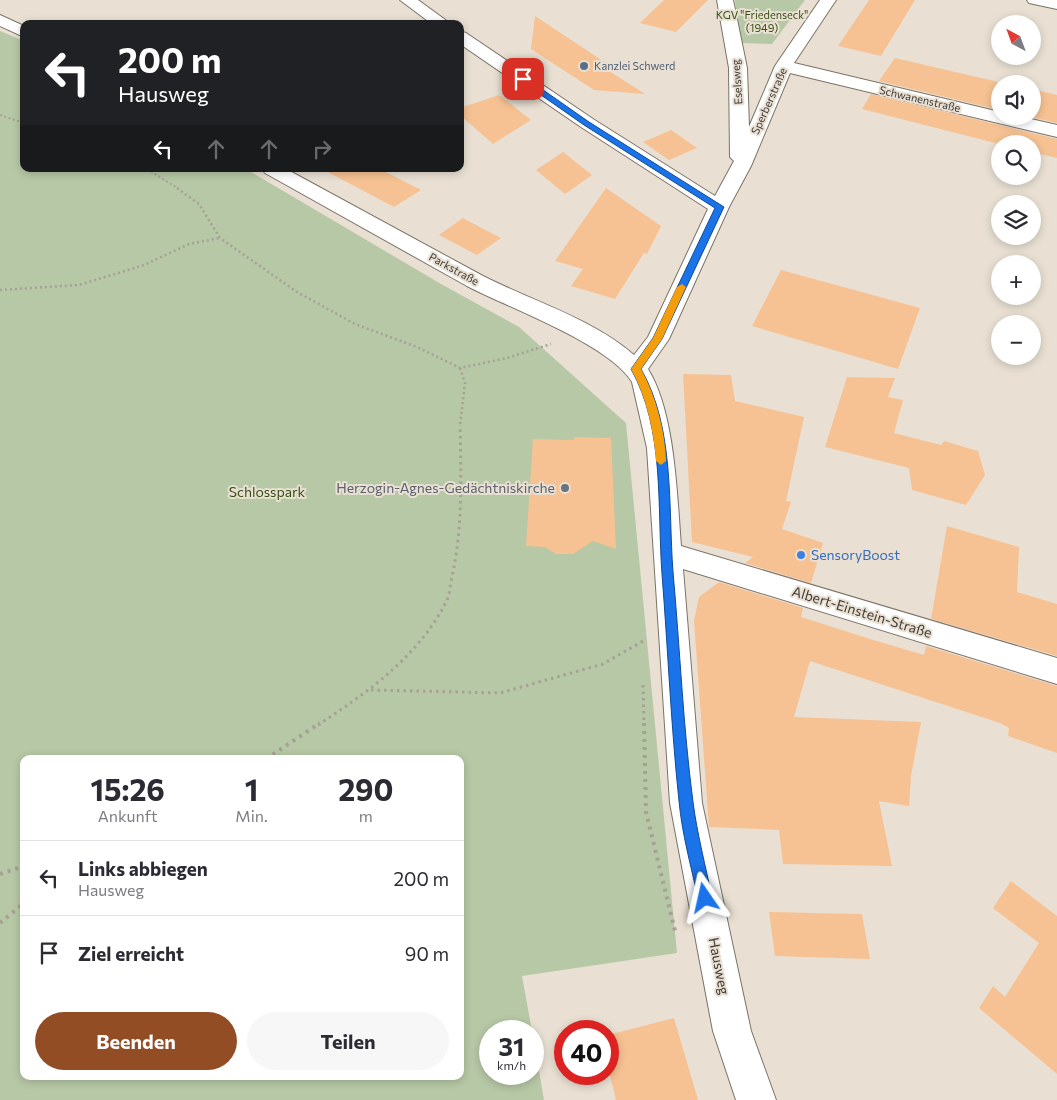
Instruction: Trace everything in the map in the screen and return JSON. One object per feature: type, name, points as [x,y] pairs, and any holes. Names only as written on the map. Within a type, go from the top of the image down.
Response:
[{"type":"street","points":[[408,0],[437,20]]},
{"type":"street","name":"Eselsweg","points":[[725,0],[738,68],[741,166]]},
{"type":"street","name":"Sperberstraße","points":[[719,207],[741,166],[784,66],[828,0]]},
{"type":"street","points":[[1034,0],[1057,4]]},
{"type":"street","points":[[0,20],[20,30]]},
{"type":"street","points":[[464,39],[587,123],[719,207],[658,339],[636,369]]},
{"type":"street","name":"Schwanenstraße","points":[[784,66],[1057,132]]},
{"type":"street","name":"Parkstraße","points":[[277,172],[475,281],[582,332],[616,352],[636,369]]},
{"type":"street","name":"Hausweg","points":[[636,369],[644,382],[660,448],[666,553],[686,803],[732,1031],[756,1100]]},
{"type":"street","name":"Albert-Einstein-Straße","points":[[666,553],[1057,671]]},
{"type":"path","points":[[0,115],[20,122]]},
{"type":"path","points":[[153,172],[163,177],[199,204],[220,238],[297,292],[356,324],[417,347],[460,368],[507,358],[582,332]]},
{"type":"path","points":[[0,290],[79,285],[144,264],[189,244],[220,238]]},
{"type":"path","points":[[272,755],[371,690],[420,642],[447,601],[458,549],[461,503],[460,412],[465,383],[460,368]]},
{"type":"path","points":[[371,690],[500,693],[603,664],[672,625]]},
{"type":"path","points":[[0,874],[20,867]]},
{"type":"path","points":[[0,922],[20,906]]},
{"type":"green space","name":"KGV \"Friedenseck\" (1949)","points":[[735,0],[805,0],[772,44],[739,43]]},
{"type":"green space","name":"Schlosspark","points":[[0,31],[20,39],[20,172],[251,172],[441,284],[519,327],[626,423],[677,953],[522,976],[530,1020],[479,1020],[479,1085],[541,1085],[544,1100],[0,1100]]},
{"type":"building","points":[[664,0],[708,0],[676,32],[640,23]]},
{"type":"building","points":[[869,0],[915,0],[881,56],[838,46]]},
{"type":"building","points":[[535,16],[612,67],[606,69],[645,94],[594,90],[531,49]]},
{"type":"building","points":[[895,58],[991,80],[991,108],[879,81]]},
{"type":"building","points":[[1041,91],[1057,95],[1057,123],[1041,119]]},
{"type":"building","points":[[871,94],[991,123],[991,125],[999,125],[1040,135],[991,135],[991,142],[862,109]]},
{"type":"building","points":[[499,95],[531,120],[493,144],[464,119],[464,107]]},
{"type":"building","points":[[671,130],[697,148],[669,160],[643,142]]},
{"type":"building","points":[[1041,135],[1057,139],[1057,158],[1041,154]]},
{"type":"building","points":[[563,152],[592,175],[565,194],[536,170]]},
{"type":"building","points":[[328,172],[386,172],[421,190],[394,207]]},
{"type":"building","points":[[606,188],[661,226],[647,254],[644,253],[615,299],[571,286],[583,269],[555,261]]},
{"type":"building","points":[[463,218],[501,238],[477,255],[439,235]]},
{"type":"building","points":[[781,270],[920,308],[898,369],[752,326]]},
{"type":"building","points":[[683,374],[731,375],[735,401],[804,417],[786,501],[791,502],[782,529],[823,543],[811,583],[745,563],[753,557],[692,542]]},
{"type":"building","points":[[847,377],[895,378],[888,397],[903,400],[894,433],[941,445],[944,441],[978,451],[985,475],[966,505],[912,490],[909,468],[825,447]]},
{"type":"building","name":"Herzogin-Agnes-Gedächtniskirche","points":[[574,437],[611,438],[616,549],[593,541],[573,554],[556,554],[545,547],[526,546],[533,439],[574,440]]},
{"type":"building","points":[[947,526],[1019,547],[1017,592],[1057,604],[1057,656],[931,619]]},
{"type":"building","points":[[719,582],[803,608],[801,617],[870,639],[924,655],[926,646],[1057,686],[1057,753],[1008,736],[1009,728],[1000,723],[810,661],[794,717],[921,722],[911,776],[909,806],[879,801],[892,866],[783,864],[779,830],[709,827],[694,621],[699,597]]},
{"type":"building","points":[[1011,881],[1057,916],[1057,1074],[979,1008],[993,986],[1005,997],[1039,943],[993,908]]},
{"type":"building","points":[[769,912],[862,914],[870,959],[775,956]]},
{"type":"building","points":[[674,1018],[698,1100],[616,1100],[612,1085],[619,1085],[619,1032]]},
{"type":"slow traffic","points":[[661,461],[650,403],[644,382],[636,369],[658,339],[682,287]]},
{"type":"place","name":"Kanzlei Schwerd","points":[[584,66]]},
{"type":"place","name":"Herzogin-Agnes-Gedächtniskirche","points":[[565,488]]},
{"type":"place","name":"SensoryBoost","points":[[801,555]]},
{"type":"route","points":[[523,79],[587,123],[719,207],[658,339],[636,369],[644,382],[660,448],[666,553],[686,803],[705,898]]}]
